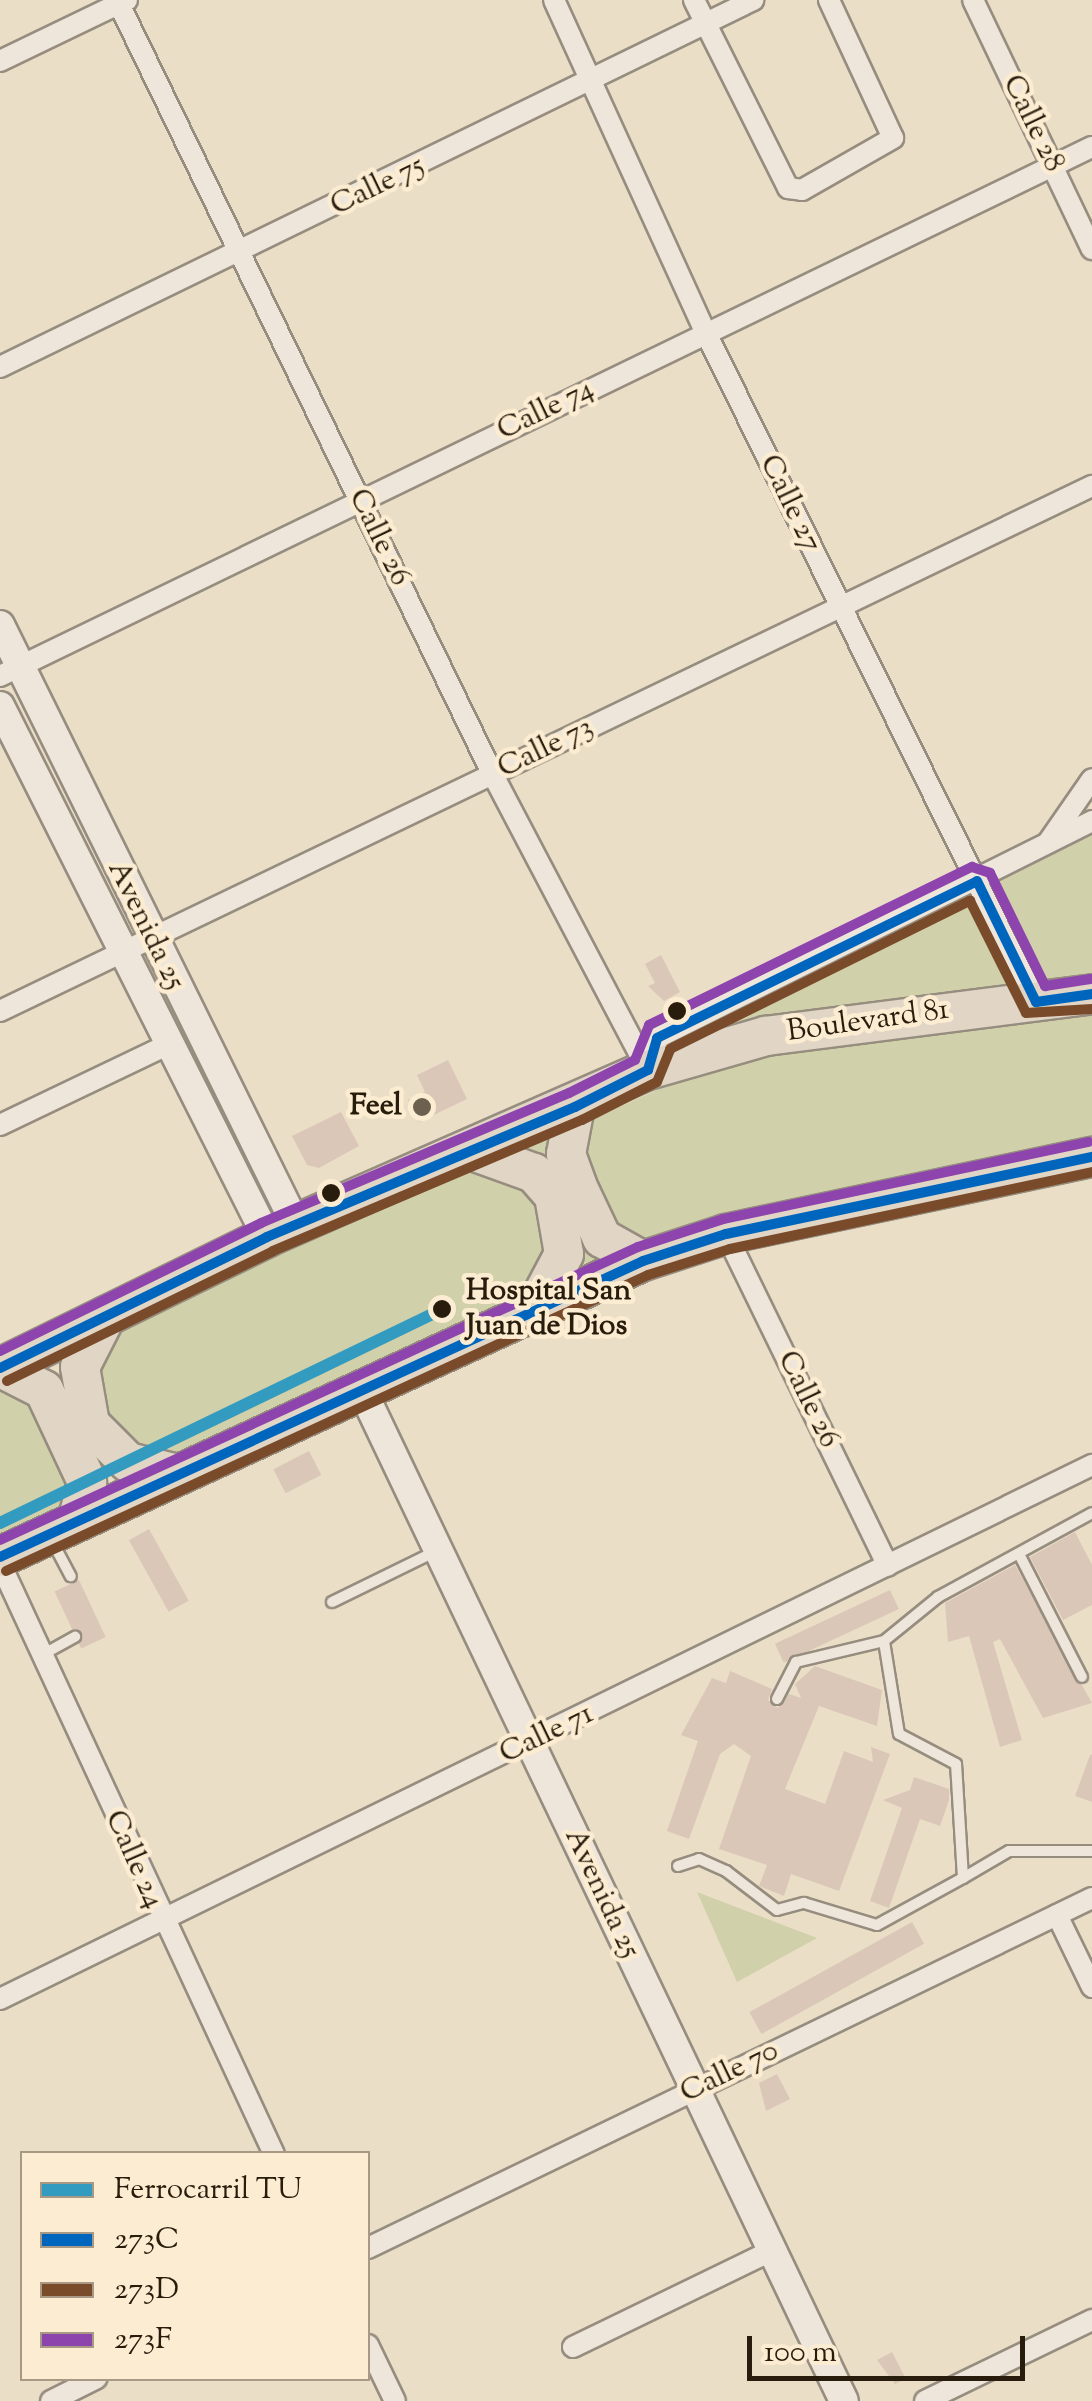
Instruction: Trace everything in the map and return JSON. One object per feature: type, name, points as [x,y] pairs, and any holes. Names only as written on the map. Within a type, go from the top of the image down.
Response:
[{"type":"highway","name":"Boulevard 81","points":[[0,1368],[282,1231],[575,1107],[648,1070],[766,1036],[1092,994]]},
{"type":"highway","points":[[575,1107],[566,1154],[577,1185],[602,1238],[643,1261]]},
{"type":"highway","points":[[473,1150],[534,1172],[554,1196],[564,1254],[540,1301]]},
{"type":"highway","points":[[0,1560],[63,1526],[540,1301],[643,1261],[726,1234],[1092,1157]]},
{"type":"highway","points":[[106,1316],[80,1367],[90,1424],[128,1462],[174,1473]]},
{"type":"highway","points":[[0,1368],[44,1390],[86,1482],[63,1526]]},
{"type":"main road","name":"Avenida 25","points":[[0,625],[10,671],[152,942],[282,1231]]},
{"type":"main road","name":"Avenida 25","points":[[0,706],[165,1046],[282,1231]]},
{"type":"main road","name":"Avenida 25","points":[[360,1386],[692,2091],[844,2401]]},
{"type":"street","name":"Calle 27","points":[[554,0],[596,82],[706,333],[1036,1002]]},
{"type":"street","points":[[694,0],[788,188],[802,190],[894,138],[830,0]]},
{"type":"street","name":"Calle 75","points":[[0,367],[596,82],[752,0]]},
{"type":"street","name":"Calle 28","points":[[973,0],[1092,249]]},
{"type":"street","points":[[0,61],[121,1]]},
{"type":"street","name":"Calle 26","points":[[121,1],[493,775],[648,1070]]},
{"type":"street","name":"Calle 74","points":[[10,671],[1092,146]]},
{"type":"street","name":"Calle 73","points":[[0,1010],[120,951],[152,942],[1092,486]]},
{"type":"street","points":[[1045,847],[1092,779]]},
{"type":"street","points":[[648,1070],[657,1038],[1092,821]]},
{"type":"street","points":[[0,1125],[165,1046]]},
{"type":"street","name":"Calle 26","points":[[726,1234],[888,1566]]},
{"type":"street","name":"Calle 71","points":[[0,1999],[531,1743],[1092,1465]]},
{"type":"street","name":"Calle 24","points":[[0,1560],[160,1921],[273,2151]]},
{"type":"street","name":"Calle 70","points":[[370,2247],[1092,1898]]},
{"type":"street","points":[[1058,1915],[1092,1987]]},
{"type":"street","points":[[573,2347],[771,2251]]},
{"type":"street","points":[[925,2401],[1092,2320]]},
{"type":"street","points":[[370,2349],[395,2401]]},
{"type":"street","points":[[51,2401],[92,2381]]},
{"type":"lane","points":[[777,1699],[796,1662],[884,1641],[938,1597],[1092,1514]]},
{"type":"lane","points":[[63,1526],[70,1576]]},
{"type":"lane","points":[[332,1602],[440,1550]]},
{"type":"lane","points":[[1019,1554],[1082,1677]]},
{"type":"lane","points":[[41,1656],[75,1637]]},
{"type":"lane","points":[[884,1641],[899,1734],[956,1764],[963,1878]]},
{"type":"lane","points":[[678,1866],[699,1859],[726,1871],[777,1910],[804,1904],[877,1925],[1009,1851],[1092,1851]]},
{"type":"green space","points":[[1092,835],[1092,980],[1046,985],[995,893],[1000,879]]},
{"type":"green space","points":[[956,901],[974,903],[1010,975],[1005,990],[821,1009],[665,1050],[664,1042]]},
{"type":"green space","points":[[1092,1010],[1092,1142],[639,1251],[615,1241],[570,1145],[578,1125],[726,1060]]},
{"type":"green space","points":[[554,1131],[611,1260],[572,1277],[515,1148]]},
{"type":"green space","points":[[490,1165],[519,1174],[554,1222],[537,1284],[516,1300],[182,1455],[122,1445],[90,1385],[110,1335],[334,1222]]},
{"type":"green space","points":[[0,1385],[28,1387],[78,1481],[73,1504],[0,1544]]},
{"type":"green space","points":[[697,1892],[817,1938],[737,1982]]},
{"type":"building","points":[[661,955],[680,992],[664,1001],[648,986],[655,983],[645,964]]},
{"type":"building","points":[[448,1060],[467,1099],[419,1122],[408,1100],[425,1092],[417,1075]]},
{"type":"building","points":[[341,1112],[359,1146],[319,1168],[307,1165],[292,1136]]},
{"type":"building","points":[[309,1451],[321,1475],[286,1493],[273,1469]]},
{"type":"building","points":[[149,1529],[189,1601],[169,1612],[129,1540]]},
{"type":"building","points":[[1075,1532],[1092,1565],[1092,1605],[1063,1620],[1030,1557]]},
{"type":"building","points":[[1015,1565],[1092,1703],[1043,1718],[1000,1639],[993,1642],[1022,1740],[1000,1747],[969,1636],[948,1642],[945,1603]]},
{"type":"building","points":[[79,1580],[106,1637],[81,1649],[55,1591]]},
{"type":"building","points":[[890,1590],[899,1609],[784,1663],[775,1644]]},
{"type":"building","points":[[815,1666],[882,1690],[877,1726],[819,1706],[785,1789],[825,1804],[844,1751],[873,1762],[871,1747],[890,1754],[839,1891],[791,1874],[784,1896],[759,1886],[767,1865],[719,1849],[751,1756],[734,1744],[720,1754],[689,1839],[667,1831],[698,1741],[681,1735],[712,1678],[726,1683],[730,1671],[772,1689],[768,1700],[778,1708],[789,1694],[801,1698],[795,1684]]},
{"type":"building","points":[[1092,1755],[1092,1802],[1075,1796]]},
{"type":"building","points":[[914,1777],[949,1789],[949,1800],[940,1826],[920,1819],[889,1908],[870,1901],[902,1808],[883,1800],[910,1790]]},
{"type":"building","points":[[912,1922],[924,1944],[761,2034],[749,2012]]},
{"type":"building","points":[[777,2074],[790,2099],[766,2111],[759,2083]]},
{"type":"building","points":[[892,2352],[906,2379],[895,2384],[877,2360]]},
{"type":"rail line","name":"TU","points":[[0,1523],[442,1309]]},
{"type":"transit line","name":"273F","points":[[0,1351],[261,1223],[569,1093],[635,1060],[649,1025],[972,867],[990,873],[1045,986],[1090,979]]},
{"type":"transit line","name":"273C","points":[[0,1368],[267,1237],[575,1107],[648,1070],[657,1038],[977,881],[1036,1002],[1092,994]]},
{"type":"transit line","name":"273D","points":[[7,1381],[273,1251],[582,1120],[657,1082],[670,1049],[970,901],[1026,1013],[1092,1009]]},
{"type":"transit line","name":"273F","points":[[0,1540],[638,1247],[723,1219],[1089,1142]]},
{"type":"transit line","name":"273C","points":[[0,1557],[643,1261],[726,1234],[1092,1157]]},
{"type":"transit line","name":"273D","points":[[6,1571],[648,1275],[730,1249],[1092,1172]]},
{"type":"place","name":"Feel","points":[[422,1107]]},
{"type":"place","name":"Hospital San Juan de Dios","points":[[442,1309]]}]
